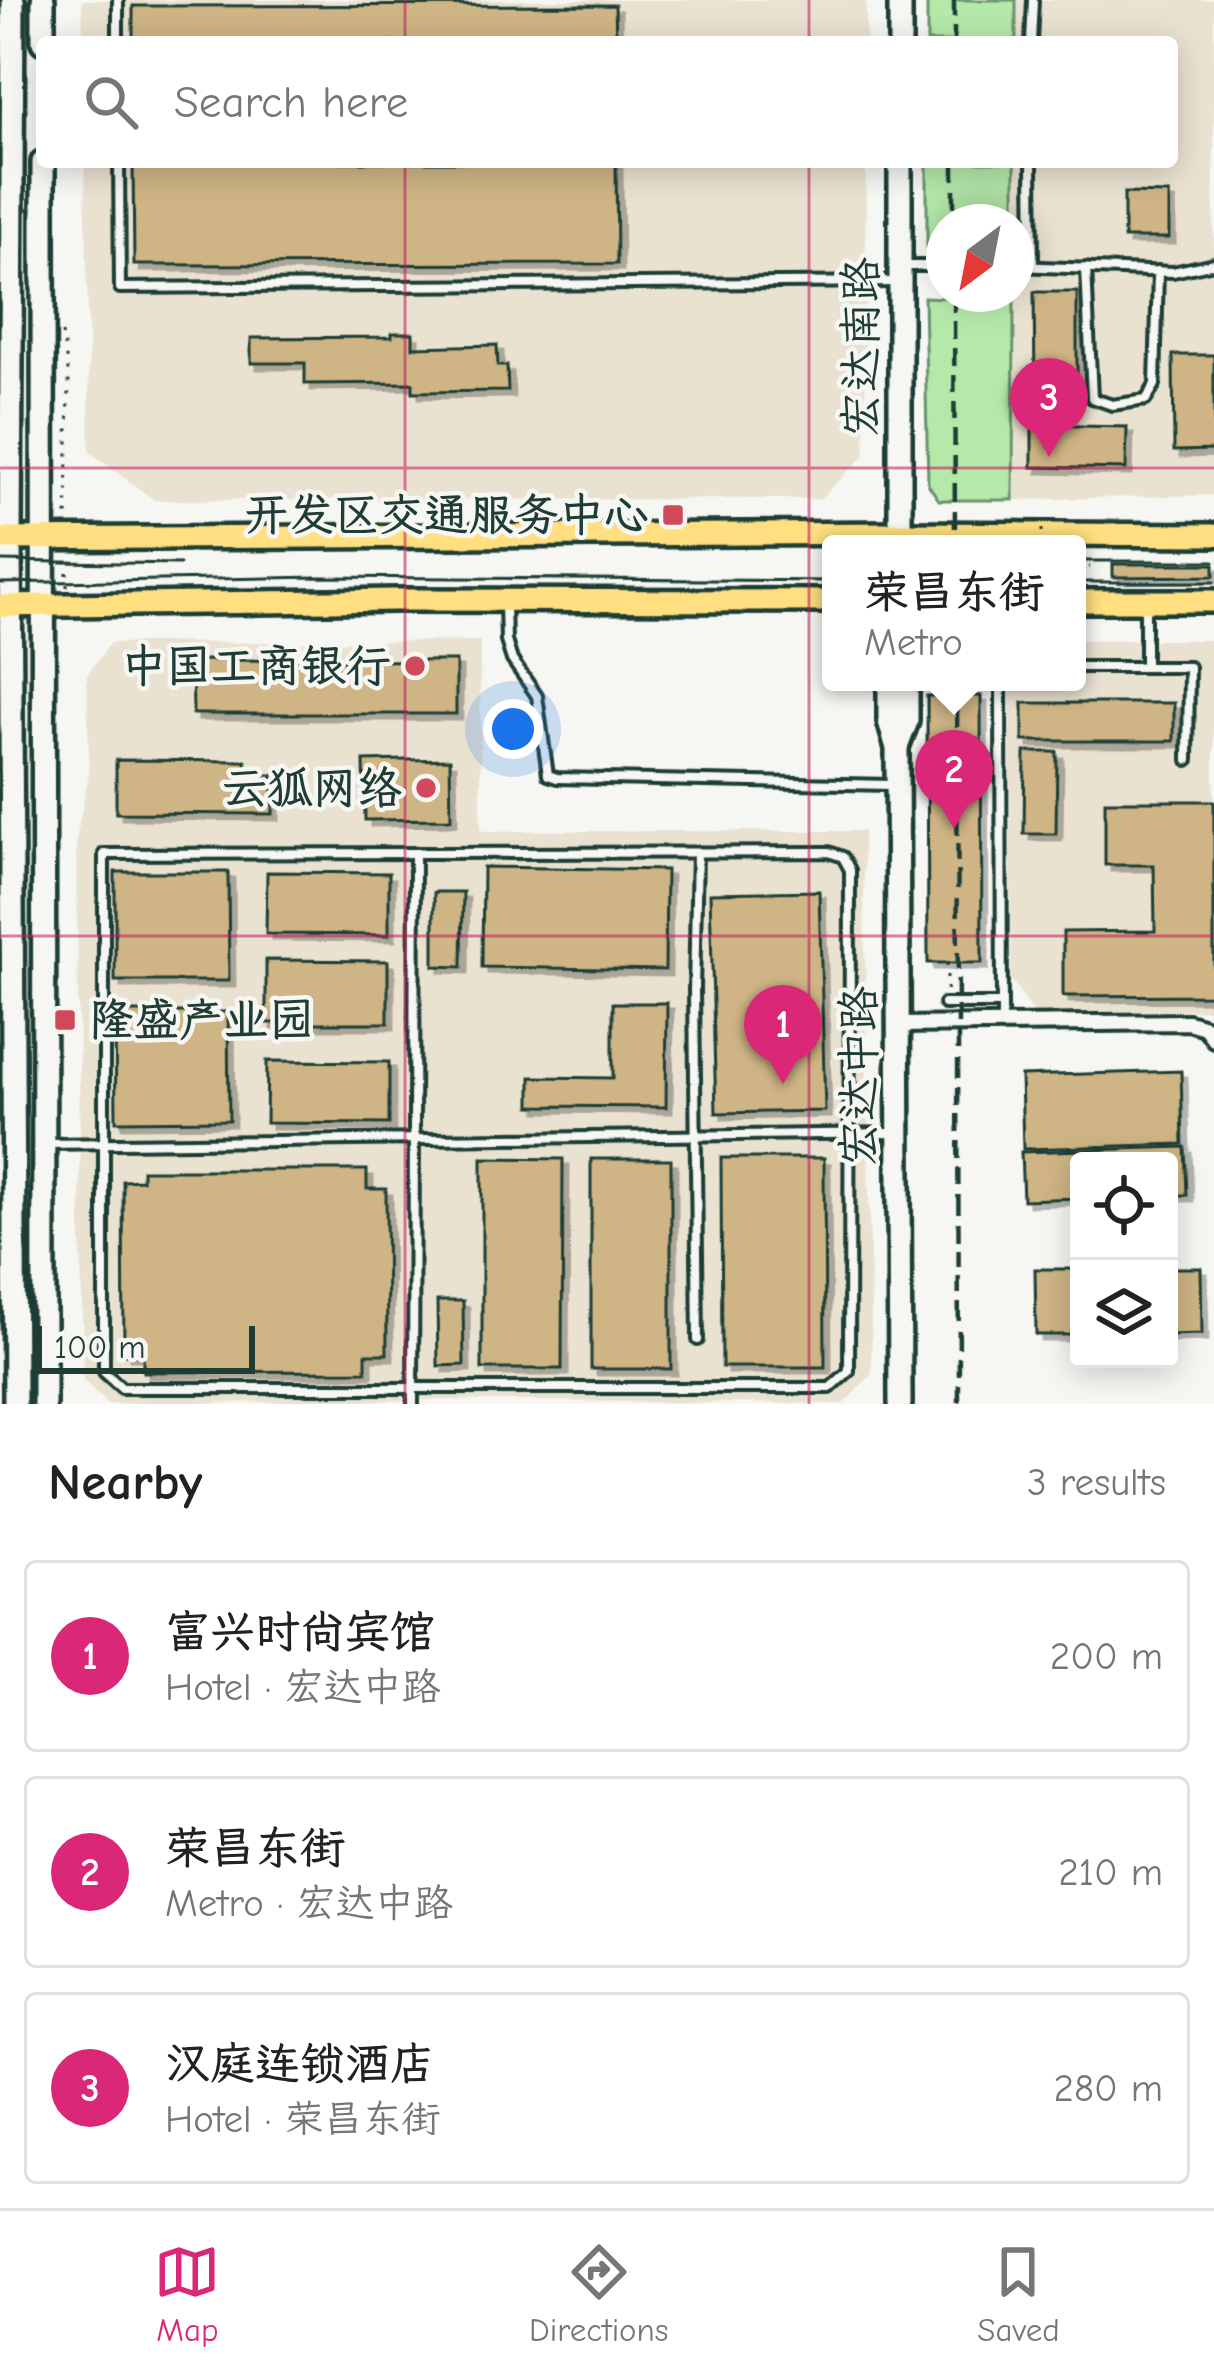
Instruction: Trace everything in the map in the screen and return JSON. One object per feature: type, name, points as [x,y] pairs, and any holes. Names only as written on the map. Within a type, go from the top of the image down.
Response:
[{"type":"main road","points":[[1086,537],[1214,535]]},
{"type":"main road","points":[[5,540],[822,539]]},
{"type":"main road","points":[[6,606],[822,601]]},
{"type":"main road","points":[[1086,601],[1214,601]]},
{"type":"street","points":[[13,0],[5,540],[6,1034],[14,1404]]},
{"type":"street","points":[[43,0],[43,36]]},
{"type":"street","points":[[900,0],[900,36]]},
{"type":"street","points":[[44,168],[44,1404]]},
{"type":"street","name":"宏达南路","points":[[899,535],[900,168]]},
{"type":"street","name":"宏达中路","points":[[889,691],[889,721],[897,748],[900,1404]]},
{"type":"street","name":"宏达中路","points":[[897,748],[907,721],[907,691]]},
{"type":"street","points":[[898,1025],[1188,1022],[1205,1028],[1214,1039]]},
{"type":"lane","points":[[118,0],[118,36]]},
{"type":"lane","points":[[1030,36],[1033,0]]},
{"type":"lane","points":[[119,168],[120,288],[900,274],[926,269]]},
{"type":"lane","points":[[1032,168],[1032,204]]},
{"type":"lane","points":[[1034,266],[1158,271],[1214,263]]},
{"type":"lane","points":[[1086,268],[1092,398],[1112,405],[1146,400],[1155,385],[1158,271]]},
{"type":"lane","points":[[1145,601],[1145,667]]},
{"type":"lane","points":[[505,603],[506,641],[512,660],[537,696],[548,775],[897,785]]},
{"type":"lane","points":[[1086,667],[1189,668],[1188,760]]},
{"type":"lane","points":[[1001,691],[1002,1024]]},
{"type":"lane","points":[[697,852],[698,1340]]},
{"type":"lane","points":[[697,852],[829,852],[843,857],[850,870],[849,1371],[830,1388],[122,1388],[104,1372],[104,854],[697,852]]},
{"type":"lane","points":[[413,1404],[415,853]]},
{"type":"lane","points":[[945,1004],[1002,1004]]},
{"type":"lane","points":[[43,1144],[898,1133]]},
{"type":"path","points":[[62,334],[69,377],[67,589]]},
{"type":"path","points":[[1042,521],[1042,535]]},
{"type":"path","points":[[940,691],[940,696]]},
{"type":"path","points":[[945,1004],[947,963]]},
{"type":"shaded area","points":[[82,0],[866,0],[866,36],[83,36]]},
{"type":"shaded area","points":[[1016,0],[1214,0],[1214,495],[1013,500],[1014,312],[1034,312],[1034,204],[1015,204],[1015,168],[1178,168],[1178,36],[1016,36]]},
{"type":"shaded area","points":[[85,168],[866,168],[865,455],[820,499],[154,500],[90,452]]},
{"type":"shaded area","points":[[1086,640],[1214,640],[1214,1009],[1034,1014],[1011,979],[1010,691],[1086,691]]},
{"type":"shaded area","points":[[480,641],[481,831],[863,831],[872,1374],[843,1404],[414,1400],[108,1404],[83,1380],[76,841],[89,772],[87,675],[110,643]]},
{"type":"green space","points":[[927,0],[1016,0],[1016,36],[927,36]]},
{"type":"green space","points":[[927,168],[1015,168],[1015,204],[927,204]]},
{"type":"green space","points":[[924,297],[926,312],[1014,312],[1013,500],[939,500],[928,484]]},
{"type":"building","points":[[615,5],[616,36],[133,36],[133,6]]},
{"type":"building","points":[[133,168],[616,168],[617,264],[134,265]]},
{"type":"building","points":[[1124,193],[1169,194],[1169,238],[1124,238]]},
{"type":"building","points":[[1034,292],[1077,292],[1077,385],[1035,385]]},
{"type":"building","points":[[392,333],[413,333],[413,347],[497,345],[498,366],[507,366],[508,391],[413,392],[413,383],[305,384],[305,363],[251,363],[251,338],[392,337]]},
{"type":"building","points":[[1173,355],[1214,355],[1214,450],[1174,451]]},
{"type":"building","points":[[1032,425],[1127,427],[1126,469],[1032,467]]},
{"type":"building","points":[[1113,564],[1214,564],[1214,576],[1113,577]]},
{"type":"building","points":[[192,660],[456,661],[456,714],[193,714]]},
{"type":"building","points":[[927,696],[981,696],[982,963],[928,963]]},
{"type":"building","points":[[1023,703],[1174,703],[1174,741],[1023,741]]},
{"type":"building","points":[[1025,752],[1057,752],[1056,834],[1024,834]]},
{"type":"building","points":[[450,759],[451,819],[365,820],[364,761]]},
{"type":"building","points":[[116,760],[246,761],[246,775],[273,775],[273,814],[116,813]]},
{"type":"building","points":[[1105,801],[1214,801],[1214,995],[1063,996],[1063,932],[1155,931],[1154,865],[1105,865]]},
{"type":"building","points":[[483,867],[666,870],[665,970],[482,967]]},
{"type":"building","points":[[115,872],[228,872],[229,981],[115,981]]},
{"type":"building","points":[[267,872],[389,873],[389,935],[266,934]]},
{"type":"building","points":[[819,891],[825,1111],[716,1113],[710,893]]},
{"type":"building","points":[[434,892],[463,892],[462,967],[434,966]]},
{"type":"building","points":[[266,960],[388,961],[388,1023],[266,1023]]},
{"type":"building","points":[[613,1003],[667,1003],[666,1107],[531,1106],[531,1077],[613,1078]]},
{"type":"building","points":[[115,1012],[228,1012],[229,1120],[116,1121]]},
{"type":"building","points":[[267,1061],[389,1062],[389,1124],[266,1123]]},
{"type":"building","points":[[1181,1071],[1183,1144],[1023,1149],[1021,1076]]},
{"type":"building","points":[[1185,1147],[1187,1195],[1178,1195],[1178,1152],[1070,1152],[1070,1198],[1023,1200],[1021,1152]]},
{"type":"building","points":[[482,1158],[563,1159],[562,1369],[482,1369]]},
{"type":"building","points":[[721,1158],[824,1158],[825,1367],[722,1367]]},
{"type":"building","points":[[591,1159],[671,1159],[671,1369],[591,1369]]},
{"type":"building","points":[[142,1170],[367,1170],[367,1189],[386,1189],[387,1354],[366,1354],[366,1371],[143,1372],[143,1354],[124,1354],[123,1181],[142,1180]]},
{"type":"building","points":[[1178,1268],[1201,1268],[1202,1334],[1178,1335]]},
{"type":"building","points":[[1035,1269],[1070,1269],[1070,1335],[1036,1335]]},
{"type":"building","points":[[437,1301],[463,1301],[464,1365],[438,1366]]},
{"type":"tram line","points":[[0,561],[180,564]]},
{"type":"tram line","points":[[1086,561],[1214,561]]},
{"type":"tram line","points":[[0,583],[319,577],[822,581]]},
{"type":"tram line","points":[[1086,582],[1214,582]]},
{"type":"railway","points":[[954,0],[954,36]]},
{"type":"railway","points":[[954,168],[954,204]]},
{"type":"railway","points":[[954,312],[955,535]]},
{"type":"railway","points":[[957,691],[959,1404]]},
{"type":"place","name":"汉庭连锁酒店","points":[[1049,457]]},
{"type":"place","name":"开发区交通服务中心","points":[[673,515]]},
{"type":"place","name":"中国工商银行","points":[[415,666]]},
{"type":"place","name":"云狐网络","points":[[426,788]]},
{"type":"place","name":"荣昌东街","points":[[954,829]]},
{"type":"place","name":"隆盛产业园","points":[[65,1020]]},
{"type":"place","name":"富兴时尚宾馆","points":[[783,1084]]}]
